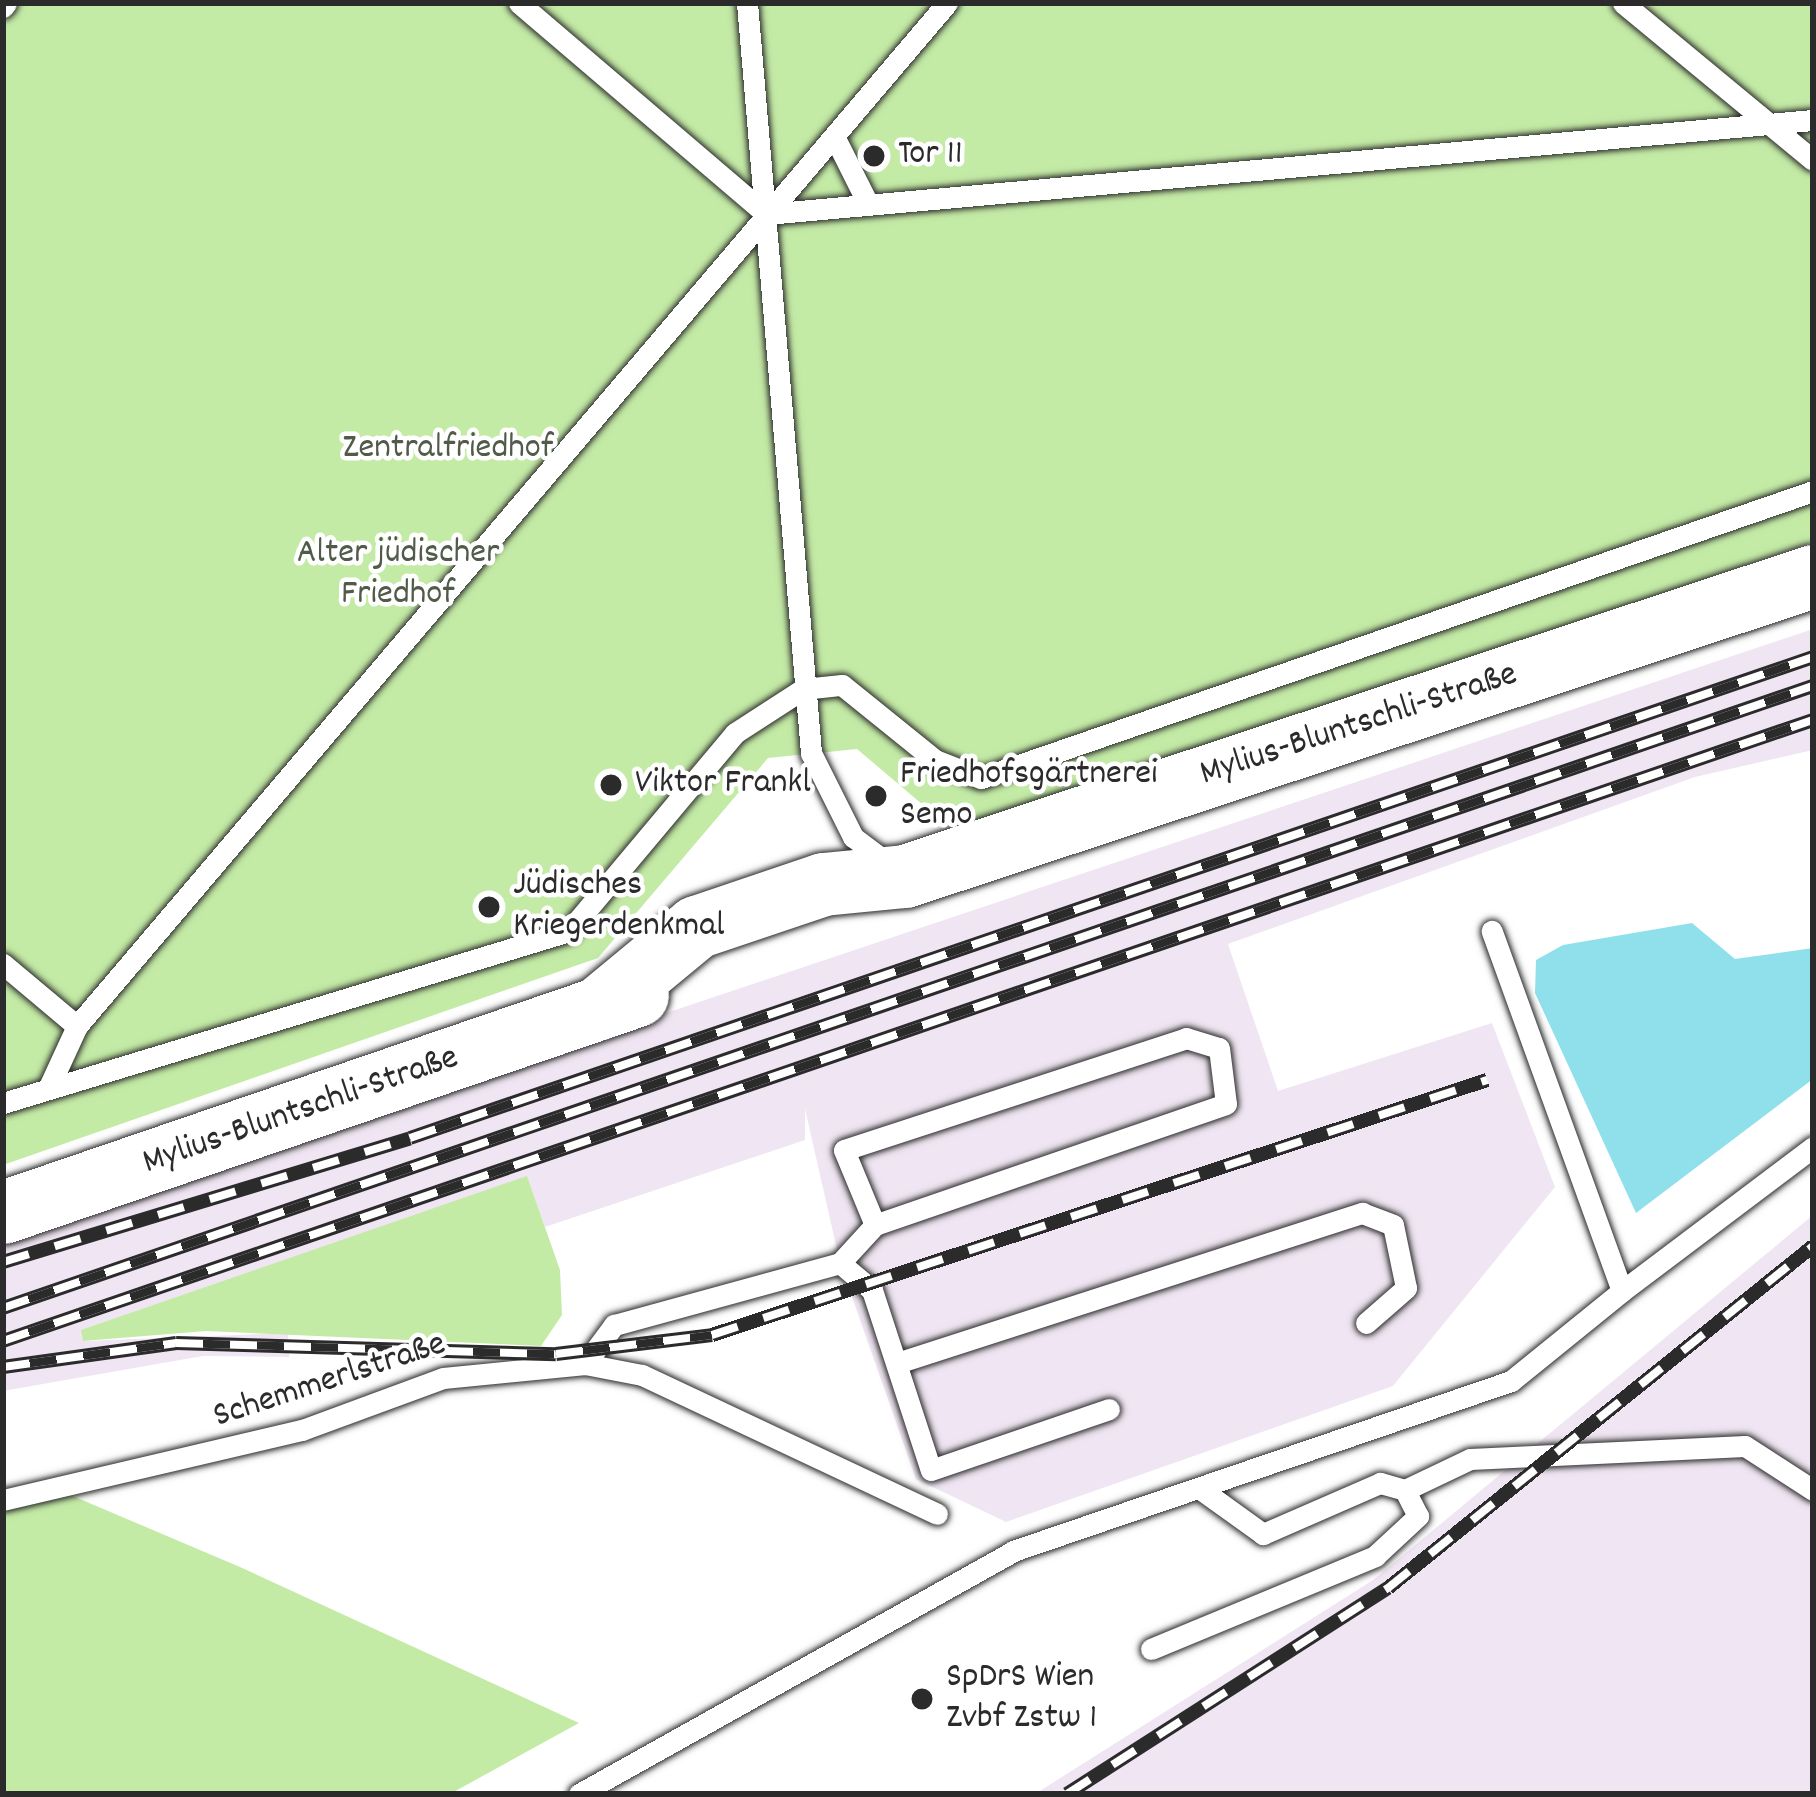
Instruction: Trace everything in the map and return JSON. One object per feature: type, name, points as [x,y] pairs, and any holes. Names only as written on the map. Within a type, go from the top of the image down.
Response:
[{"type":"street","name":"Mylius-Bluntschli-Straße","points":[[3,1212],[597,1010],[696,927],[823,884],[905,876],[1813,576]]},
{"type":"lane","points":[[519,3],[766,214],[1813,119]]},
{"type":"lane","points":[[747,3],[811,754],[853,837],[905,876]]},
{"type":"lane","points":[[48,1089],[77,1026],[947,3]]},
{"type":"lane","points":[[1623,3],[1813,160]]},
{"type":"lane","points":[[835,137],[868,204]]},
{"type":"lane","points":[[3,1103],[569,931],[735,733],[803,689],[842,686],[935,760],[981,778],[1813,491]]},
{"type":"lane","points":[[1492,931],[1622,1291]]},
{"type":"lane","points":[[3,964],[77,1026]]},
{"type":"lane","points":[[585,1364],[614,1324],[840,1263],[875,1225],[1226,1104],[1219,1048],[1186,1038],[844,1150],[875,1225]]},
{"type":"lane","points":[[579,1794],[1013,1551],[1511,1381],[1813,1147]]},
{"type":"lane","points":[[897,1363],[1362,1214],[1393,1225],[1406,1288],[1366,1323]]},
{"type":"lane","points":[[840,1263],[872,1290],[931,1470],[1109,1409]]},
{"type":"lane","name":"Schemmerlstraße","points":[[3,1500],[302,1430],[443,1378],[585,1364],[642,1375],[937,1514]]},
{"type":"lane","points":[[1199,1488],[1262,1534],[1380,1483],[1405,1490],[1470,1459],[1745,1446],[1813,1490]]},
{"type":"lane","points":[[1151,1649],[1375,1556],[1418,1516],[1405,1490]]},
{"type":"shaded area","points":[[1813,629],[1813,750],[1695,777],[1228,944],[1278,1091],[1492,1023],[1555,1187],[1393,1386],[1006,1522],[916,1479],[840,1263],[805,1109],[805,1140],[545,1227],[527,1177],[84,1341],[288,1333],[289,1357],[203,1356],[3,1391],[3,1235]]},
{"type":"shaded area","points":[[1813,1215],[1813,1794],[1035,1794],[1373,1580]]},
{"type":"green space","name":"Zentralfriedhof","points":[[3,3],[1813,3],[1813,542],[962,838],[857,749],[768,758],[598,958],[3,1165]]},
{"type":"green space","points":[[527,1176],[560,1270],[562,1315],[541,1346],[206,1331],[83,1341],[81,1330]]},
{"type":"green space","points":[[61,1491],[240,1567],[579,1723],[450,1794],[3,1794],[3,1500]]},
{"type":"water","points":[[1692,923],[1735,959],[1813,948],[1813,1079],[1636,1213],[1535,993],[1536,960],[1563,945]]},
{"type":"railway","points":[[3,1262],[410,1138],[1813,657]]},
{"type":"railway","points":[[3,1308],[1813,686]]},
{"type":"railway","points":[[3,1341],[1813,720]]},
{"type":"railway","points":[[3,1367],[176,1343],[556,1354],[712,1335],[1487,1080]]},
{"type":"railway","points":[[1067,1794],[1388,1588],[1813,1246]]},
{"type":"place","name":"Tor 11","points":[[874,156]]},
{"type":"place","name":"Viktor Frankl","points":[[611,785]]},
{"type":"place","name":"Friedhofsgärtnerei Semo","points":[[876,796]]},
{"type":"place","name":"Jüdisches Kriegerdenkmal","points":[[489,907]]},
{"type":"place","name":"SpDrS Wien Zvbf Zstw 1","points":[[922,1699]]},
{"type":"park label","name":"Alter jüdischer Friedhof","points":[[398,574]]}]
